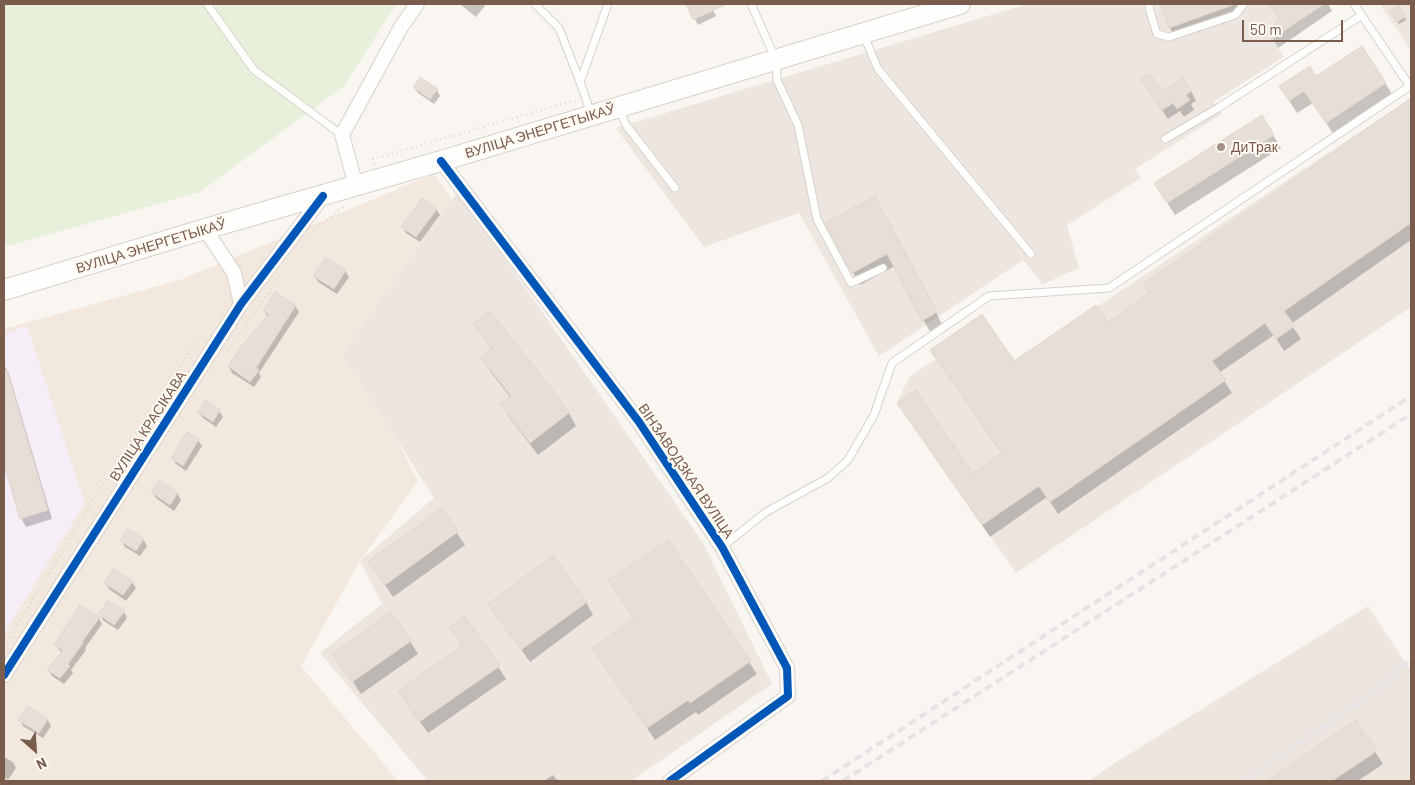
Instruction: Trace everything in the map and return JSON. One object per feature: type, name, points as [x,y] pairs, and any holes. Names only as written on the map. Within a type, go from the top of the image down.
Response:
[{"type":"main road","name":"ВУЛІЦА ЭНЕРГЕТЫКАЎ","points":[[4,290],[205,229],[441,161],[589,108],[619,107],[960,4]]},
{"type":"street","points":[[356,186],[342,135],[401,27],[417,4]]},
{"type":"street","name":"ВІНЗАВОДЗКАЯ ВУЛІЦА","points":[[441,161],[639,422],[722,546],[787,668],[788,696],[670,781]]},
{"type":"street","name":"ВУЛІЦА КРАСІКАВА","points":[[4,675],[240,304],[323,196]]},
{"type":"street","points":[[205,229],[234,274],[240,304]]},
{"type":"lane","points":[[208,4],[254,70],[342,135]]},
{"type":"lane","points":[[535,4],[559,28],[589,108]]},
{"type":"lane","points":[[580,82],[608,4]]},
{"type":"lane","points":[[751,4],[776,60],[777,80],[798,125],[817,219],[852,283],[883,268]]},
{"type":"lane","points":[[1150,4],[1149,8],[1157,34],[1169,37],[1235,15],[1244,4]]},
{"type":"lane","points":[[722,546],[766,512],[828,478],[848,460],[874,416],[892,363],[989,296],[1108,288],[1410,87],[1354,4]]},
{"type":"lane","points":[[1165,139],[1218,108],[1362,15]]},
{"type":"lane","points":[[863,33],[878,69],[1031,254]]},
{"type":"lane","points":[[619,107],[626,125],[675,188]]},
{"type":"path","points":[[380,179],[373,159],[569,102],[589,108]]},
{"type":"path","points":[[309,235],[346,205]]},
{"type":"path","points":[[4,648],[114,466],[197,341],[224,357],[275,284]]},
{"type":"shaded area","points":[[1027,4],[1324,4],[1272,39],[1284,57],[1213,102],[1222,114],[1135,169],[1141,178],[1067,225],[1079,268],[1043,284],[1023,260],[879,356],[799,213],[704,247],[616,128]]},
{"type":"shaded area","points":[[1380,4],[1411,4],[1411,51]]},
{"type":"shaded area","points":[[1411,98],[1411,307],[1016,573],[897,403],[909,377],[936,359],[930,350],[982,314],[1015,361]]},
{"type":"shaded area","points":[[434,174],[458,208],[349,348],[418,481],[360,561],[301,666],[398,781],[4,781],[4,329],[180,280]]},
{"type":"shaded area","points":[[458,191],[703,543],[772,684],[631,781],[428,781],[320,653],[382,604],[360,561],[434,498],[343,354]]},
{"type":"shaded area","points":[[27,326],[85,503],[4,634],[4,334]]},
{"type":"shaded area","points":[[1368,606],[1411,671],[1411,781],[1089,781],[1115,763]]},
{"type":"green space","points":[[4,4],[396,4],[345,85],[200,192],[4,247]]},
{"type":"building","points":[[686,4],[727,4],[693,20]]},
{"type":"building","points":[[1160,4],[1233,4],[1233,5],[1169,28]]},
{"type":"building","points":[[1269,4],[1324,4],[1272,39],[1266,30],[1280,20]]},
{"type":"building","points":[[1399,5],[1406,16],[1397,22],[1389,11]]},
{"type":"building","points":[[1362,46],[1386,83],[1326,123],[1304,91],[1289,101],[1279,86],[1310,66],[1316,76]]},
{"type":"building","points":[[1150,74],[1162,91],[1183,77],[1192,91],[1186,95],[1190,100],[1177,109],[1173,103],[1161,111],[1141,79]]},
{"type":"building","points":[[420,77],[438,89],[430,99],[413,87]]},
{"type":"building","points":[[1411,98],[1411,223],[1284,311],[1295,326],[1276,339],[1265,323],[1212,361],[1226,380],[1050,502],[1039,486],[982,525],[897,403],[916,390],[973,473],[1002,453],[930,350],[982,314],[1014,361],[1096,305],[1108,322],[1149,293],[1143,284]]},
{"type":"building","points":[[1262,115],[1274,135],[1167,203],[1154,183]]},
{"type":"building","points":[[875,196],[937,312],[922,321],[887,254],[852,273],[825,223]]},
{"type":"building","points":[[422,198],[437,209],[416,237],[401,227]]},
{"type":"building","points":[[325,258],[346,270],[334,289],[313,276]]},
{"type":"building","points":[[275,292],[296,305],[256,368],[259,370],[250,382],[228,366],[241,347],[269,314],[263,311]]},
{"type":"building","points":[[490,311],[570,412],[530,443],[500,404],[511,396],[481,358],[492,349],[473,324]]},
{"type":"building","points":[[4,371],[7,371],[48,510],[20,519],[4,465]]},
{"type":"building","points":[[205,400],[220,410],[213,422],[198,412]]},
{"type":"building","points":[[187,432],[199,439],[183,466],[171,458]]},
{"type":"building","points":[[159,480],[178,493],[170,505],[151,492]]},
{"type":"building","points":[[442,508],[459,531],[385,585],[368,562]]},
{"type":"building","points":[[128,529],[144,539],[136,551],[120,541]]},
{"type":"building","points":[[668,540],[751,661],[690,703],[688,700],[647,728],[592,648],[634,618],[608,580]]},
{"type":"building","points":[[553,555],[587,602],[521,650],[488,604]]},
{"type":"building","points":[[113,569],[133,581],[123,595],[104,583]]},
{"type":"building","points":[[108,601],[125,611],[114,625],[98,614]]},
{"type":"building","points":[[80,605],[100,617],[68,664],[70,666],[60,678],[47,670],[63,650],[54,645]]},
{"type":"building","points":[[391,612],[411,641],[352,682],[332,654]]},
{"type":"building","points":[[465,616],[500,666],[419,722],[398,691],[462,646],[449,627]]},
{"type":"building","points":[[28,706],[48,719],[39,733],[18,720]]},
{"type":"building","points":[[1356,720],[1377,751],[1332,781],[1267,781]]},
{"type":"railway","points":[[822,781],[1411,396]]},
{"type":"railway","points":[[843,781],[1411,414]]},
{"type":"railway","points":[[1244,781],[1368,696],[1411,659]]},
{"type":"cycle path","points":[[441,161],[639,422],[722,547],[787,668],[788,696],[670,781]]},
{"type":"cycle path","points":[[4,675],[241,304],[323,196]]},
{"type":"place","name":"ДиТрак","points":[[1221,147]]}]
